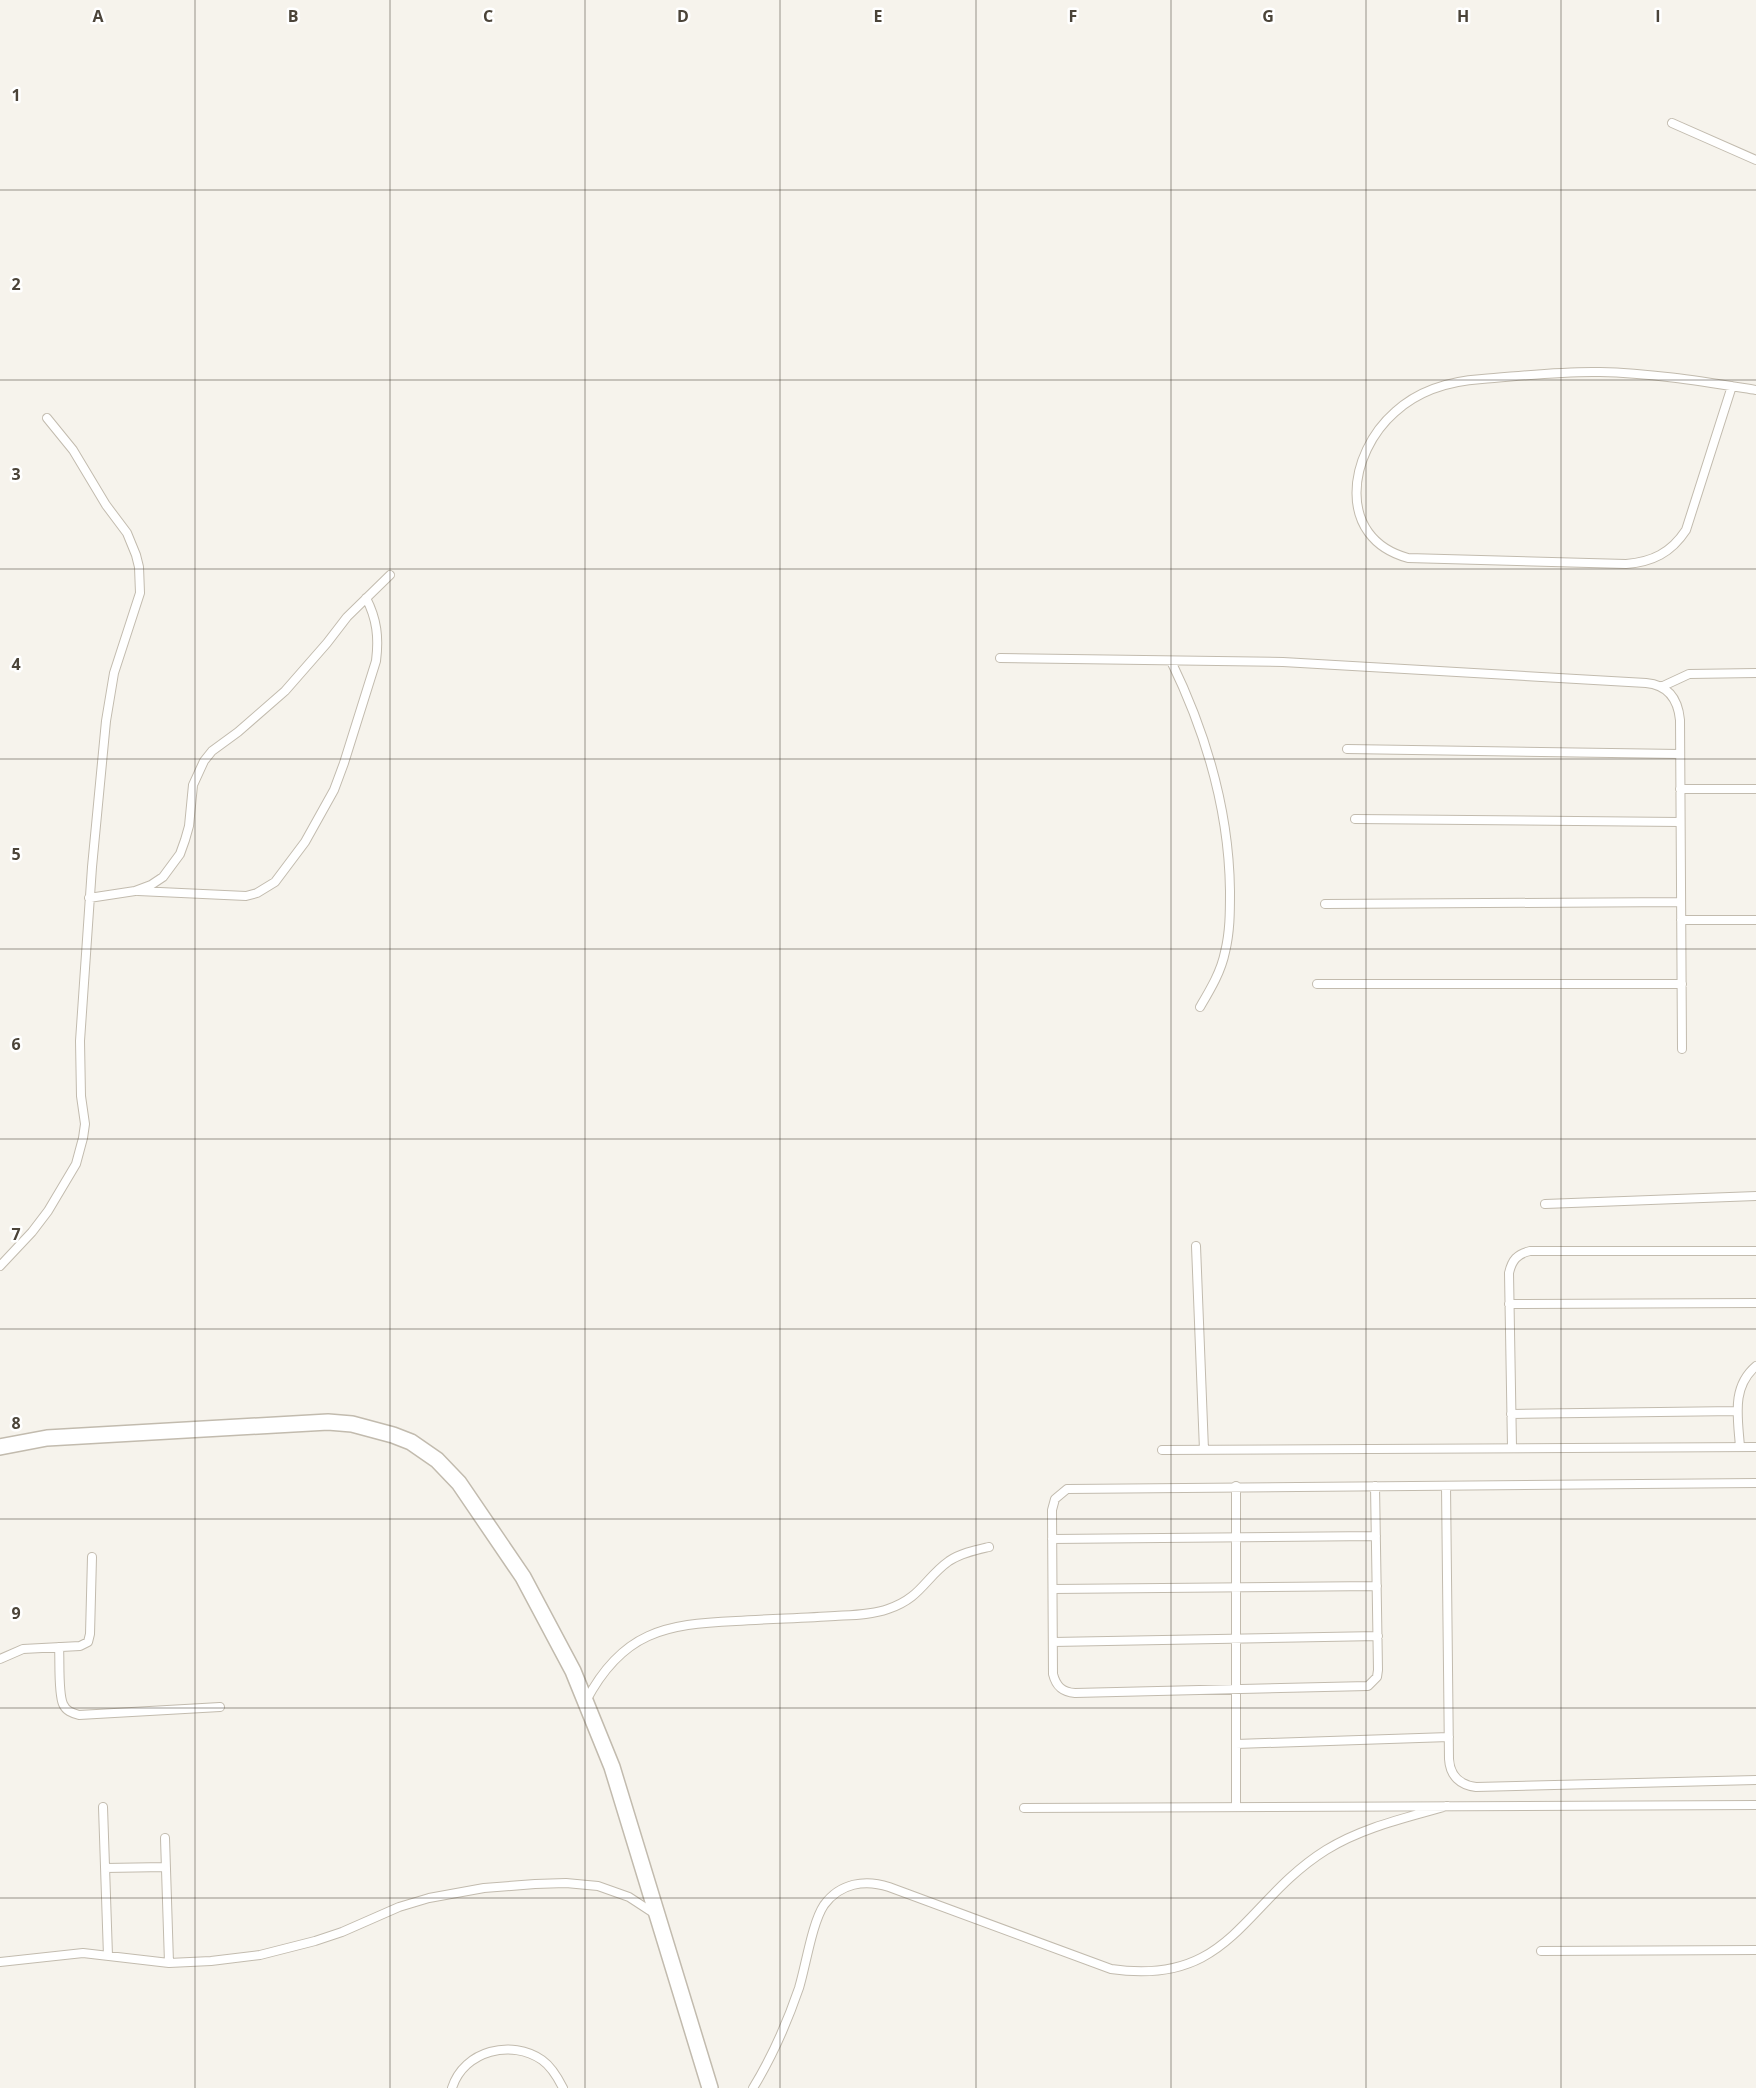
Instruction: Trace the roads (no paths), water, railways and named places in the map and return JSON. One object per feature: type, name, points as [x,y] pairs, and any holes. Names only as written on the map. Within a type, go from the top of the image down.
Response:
[{"type":"street","points":[[0,1447],[47,1438],[328,1422],[376,1429],[411,1442],[437,1460],[459,1483],[523,1577],[549,1624],[586,1701],[622,1795],[710,2088]]},
{"type":"lane","points":[[1672,123],[1756,160]]},
{"type":"lane","points":[[1732,386],[1686,530],[1672,548],[1652,560],[1626,564],[1408,558],[1384,549],[1366,531],[1360,516],[1357,500],[1359,475],[1366,449],[1373,437],[1389,418],[1409,401],[1444,385],[1472,380],[1600,372],[1732,386],[1756,390]]},
{"type":"lane","points":[[0,1266],[18,1249],[48,1211],[70,1176],[80,1151],[85,1124],[81,1096],[80,1041],[89,898],[109,697],[121,647],[140,593],[140,574],[136,555],[126,533],[106,505],[73,450],[47,418]]},
{"type":"lane","points":[[89,898],[134,891],[151,885],[163,877],[180,854],[189,826],[193,785],[204,761],[212,751],[262,712],[285,691],[312,661],[346,617],[390,575]]},
{"type":"lane","points":[[134,891],[246,896],[266,888],[281,874],[320,817],[344,762],[376,661],[378,646],[375,620],[366,598]]},
{"type":"lane","points":[[1000,658],[1293,663],[1646,683],[1662,687],[1674,697],[1680,720],[1682,1049]]},
{"type":"lane","points":[[1171,660],[1194,712],[1212,765],[1221,801],[1229,866],[1230,912],[1225,953],[1210,990],[1200,1007]]},
{"type":"lane","points":[[1662,687],[1670,681],[1689,674],[1756,673]]},
{"type":"lane","points":[[1348,749],[1680,754]]},
{"type":"lane","points":[[1680,790],[1756,789]]},
{"type":"lane","points":[[1355,820],[1680,822]]},
{"type":"lane","points":[[1325,904],[1681,902]]},
{"type":"lane","points":[[1681,920],[1756,920]]},
{"type":"lane","points":[[1317,984],[1682,984]]},
{"type":"lane","points":[[1545,1204],[1756,1196]]},
{"type":"lane","points":[[1196,1246],[1204,1450]]},
{"type":"lane","points":[[1512,1447],[1509,1273],[1515,1258],[1522,1253],[1530,1251],[1756,1251]]},
{"type":"lane","points":[[1509,1304],[1756,1303]]},
{"type":"lane","points":[[1740,1447],[1737,1411],[1738,1397],[1742,1383],[1756,1366]]},
{"type":"lane","points":[[1511,1414],[1737,1411]]},
{"type":"lane","points":[[1162,1450],[1756,1447]]},
{"type":"lane","points":[[1375,1486],[1378,1670],[1377,1677],[1368,1686],[1067,1692],[1059,1688],[1055,1682],[1053,1642],[1053,1504],[1058,1495],[1067,1490],[1236,1486],[1756,1483]]},
{"type":"lane","points":[[1236,1486],[1236,1807]]},
{"type":"lane","points":[[1446,1486],[1448,1737],[1452,1773],[1463,1783],[1476,1787],[1756,1780]]},
{"type":"lane","points":[[1052,1539],[1376,1536]]},
{"type":"lane","points":[[586,1701],[605,1669],[633,1644],[650,1634],[672,1627],[696,1623],[837,1616],[886,1610],[898,1606],[916,1594],[950,1561],[962,1555],[989,1547]]},
{"type":"lane","points":[[0,1659],[23,1649],[80,1646],[90,1639],[92,1557]]},
{"type":"lane","points":[[1053,1589],[1377,1586]]},
{"type":"lane","points":[[1053,1642],[1378,1636]]},
{"type":"lane","points":[[59,1647],[62,1698],[66,1708],[74,1714],[220,1707]]},
{"type":"lane","points":[[1236,1744],[1448,1737]]},
{"type":"lane","points":[[1024,1808],[1756,1805]]},
{"type":"lane","points":[[753,2088],[787,2020],[799,1988],[820,1912],[831,1897],[847,1887],[868,1882],[889,1887],[1111,1970],[1130,1972],[1166,1970],[1198,1960],[1226,1943],[1286,1882],[1325,1851],[1370,1828],[1447,1806]]},
{"type":"lane","points":[[103,1807],[108,1956]]},
{"type":"lane","points":[[165,1838],[169,1963]]},
{"type":"lane","points":[[105,1868],[166,1867]]},
{"type":"lane","points":[[0,1962],[83,1953],[169,1963],[236,1958],[288,1949],[342,1932],[399,1907],[429,1898],[484,1888],[535,1884],[582,1884],[614,1891],[629,1897],[657,1915]]},
{"type":"lane","points":[[1541,1951],[1756,1950]]},
{"type":"lane","points":[[452,2088],[459,2075],[475,2059],[492,2051],[510,2049],[522,2051],[544,2062],[553,2070],[563,2088]]}]
